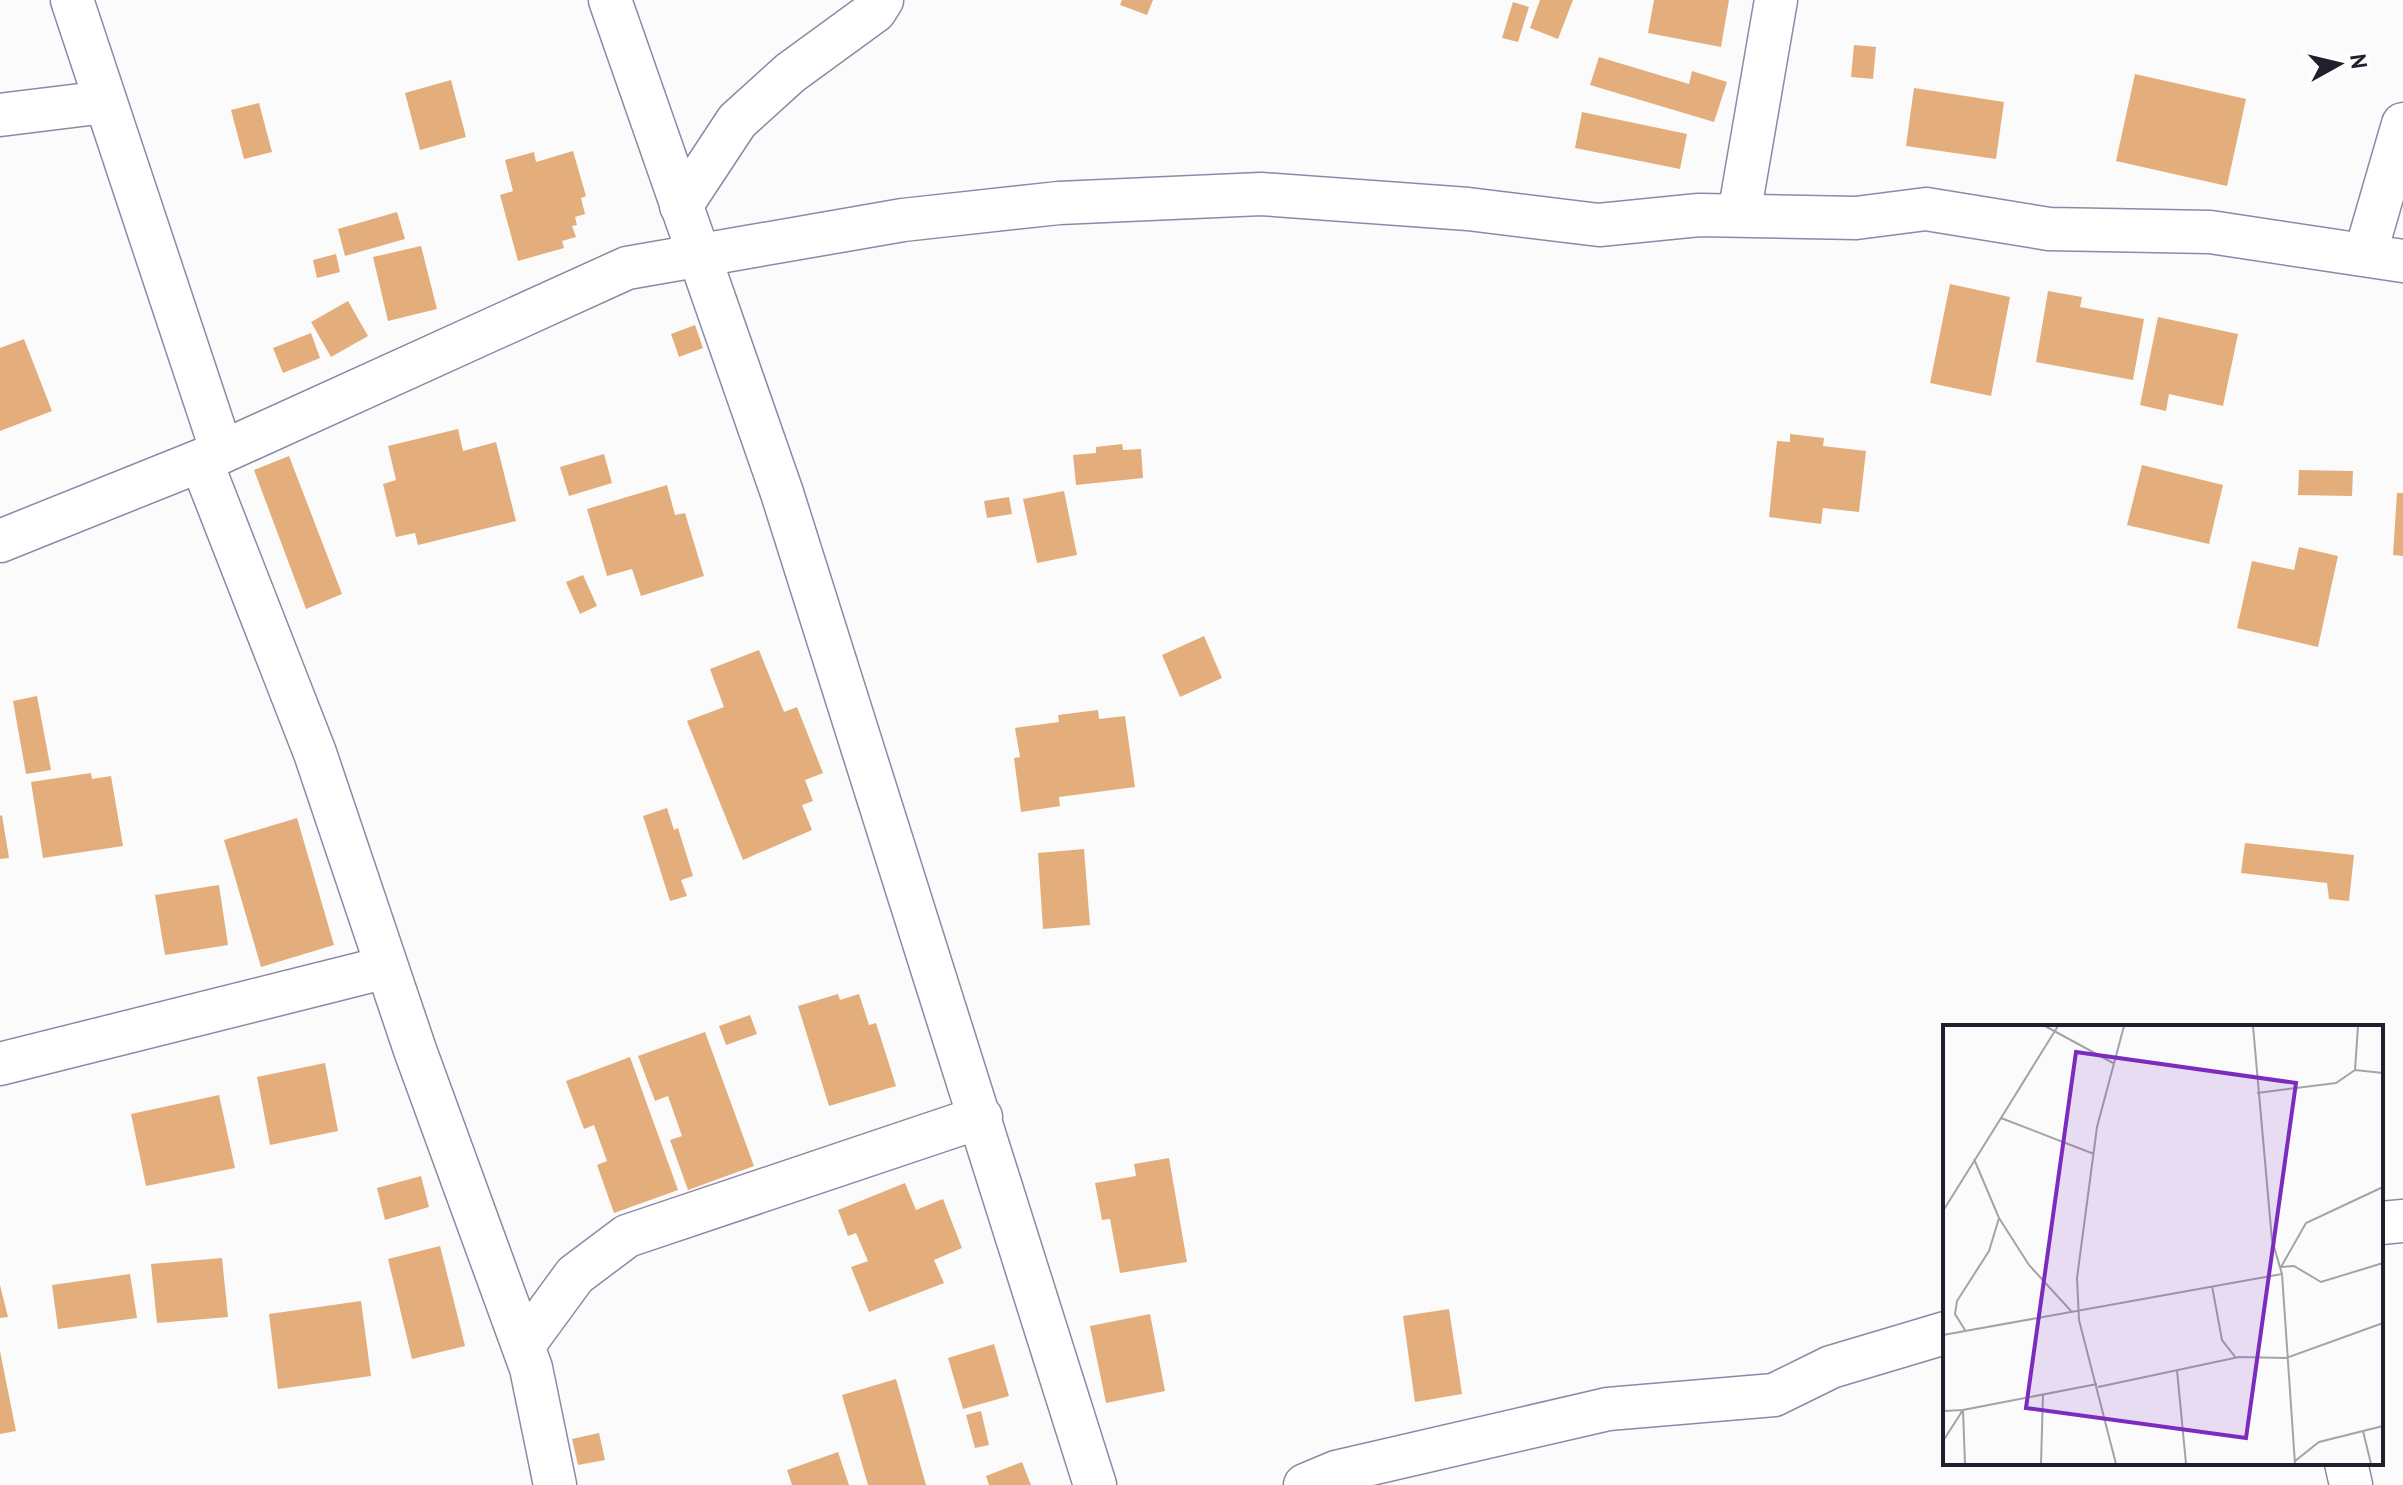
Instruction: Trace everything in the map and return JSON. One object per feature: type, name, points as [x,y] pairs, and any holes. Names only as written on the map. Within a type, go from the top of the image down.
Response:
[{"type":"street","points":[[72,0],[212,457],[387,967],[523,1346],[555,1485]]},
{"type":"street","points":[[610,0],[782,493],[1095,1485]]},
{"type":"street","points":[[681,206],[737,121],[790,73],[875,11],[882,0]]},
{"type":"street","points":[[1739,215],[1776,0]]},
{"type":"street","points":[[0,115],[105,102]]},
{"type":"street","points":[[0,541],[212,457],[627,268],[698,255],[903,220],[1059,203],[1261,194],[1468,209],[1599,225],[1699,215],[1856,218],[1926,209],[2049,229],[2210,232],[2384,258],[2403,124]]},
{"type":"street","points":[[0,1064],[387,967]]},
{"type":"street","points":[[523,1346],[575,1275],[627,1236],[981,1117]]},
{"type":"street","points":[[2383,1223],[2403,1221]]},
{"type":"street","points":[[1305,1485],[1336,1472],[1608,1409],[1774,1395],[1831,1367],[1943,1334]]},
{"type":"street","points":[[2346,1465],[2351,1485]]},
{"type":"building","points":[[1122,0],[1153,0],[1147,15],[1120,5]]},
{"type":"building","points":[[1540,0],[1573,0],[1558,39],[1530,28]]},
{"type":"building","points":[[1654,0],[1729,0],[1721,47],[1648,33]]},
{"type":"building","points":[[1513,2],[1529,7],[1518,42],[1502,38]]},
{"type":"building","points":[[1854,45],[1876,47],[1873,79],[1851,77]]},
{"type":"building","points":[[1599,57],[1689,84],[1692,71],[1727,82],[1714,122],[1590,85]]},
{"type":"building","points":[[2135,74],[2246,99],[2227,186],[2116,161]]},
{"type":"building","points":[[451,80],[466,137],[420,150],[405,93]]},
{"type":"building","points":[[1914,88],[2004,102],[1996,159],[1906,146]]},
{"type":"building","points":[[259,103],[272,152],[244,159],[231,110]]},
{"type":"building","points":[[1582,112],[1687,134],[1680,169],[1575,148]]},
{"type":"building","points":[[573,151],[586,196],[581,198],[585,214],[575,217],[577,225],[572,226],[576,237],[562,241],[564,248],[518,261],[500,195],[513,191],[505,160],[534,152],[536,162]]},
{"type":"building","points":[[397,212],[405,239],[345,256],[338,229]]},
{"type":"building","points":[[421,246],[437,309],[388,321],[373,257]]},
{"type":"building","points":[[336,254],[340,272],[317,278],[313,260]]},
{"type":"building","points":[[1950,284],[2010,297],[1991,396],[1930,383]]},
{"type":"building","points":[[2048,291],[2082,297],[2080,307],[2144,319],[2133,380],[2036,362]]},
{"type":"building","points":[[348,301],[368,336],[331,357],[311,322]]},
{"type":"building","points":[[2158,317],[2238,334],[2223,406],[2169,394],[2166,411],[2140,405]]},
{"type":"building","points":[[695,325],[703,348],[679,357],[671,334]]},
{"type":"building","points":[[311,333],[320,358],[283,373],[273,348]]},
{"type":"building","points":[[24,339],[52,411],[0,431],[0,348]]},
{"type":"building","points":[[458,429],[463,451],[496,442],[516,521],[418,545],[415,533],[396,537],[383,484],[396,480],[388,446]]},
{"type":"building","points":[[1790,434],[1824,438],[1823,446],[1866,451],[1859,512],[1823,508],[1821,524],[1769,517],[1777,441],[1790,442]]},
{"type":"building","points":[[1122,444],[1123,450],[1141,449],[1143,478],[1076,485],[1073,455],[1096,453],[1096,447]]},
{"type":"building","points":[[604,454],[612,483],[569,496],[560,467]]},
{"type":"building","points":[[289,456],[342,594],[306,609],[254,470]]},
{"type":"building","points":[[2142,465],[2223,485],[2209,544],[2127,525]]},
{"type":"building","points":[[2299,470],[2353,471],[2352,496],[2298,495]]},
{"type":"building","points":[[667,485],[675,515],[685,513],[704,576],[641,596],[632,569],[607,576],[587,509]]},
{"type":"building","points":[[1064,491],[1077,555],[1037,563],[1023,499]]},
{"type":"building","points":[[2397,493],[2403,493],[2403,556],[2393,555]]},
{"type":"building","points":[[1009,497],[1012,514],[987,518],[984,501]]},
{"type":"building","points":[[2299,547],[2338,556],[2318,647],[2237,628],[2252,561],[2294,570]]},
{"type":"building","points":[[583,575],[597,606],[580,614],[566,582]]},
{"type":"building","points":[[1204,636],[1222,678],[1180,697],[1162,655]]},
{"type":"building","points":[[759,650],[784,712],[797,707],[823,773],[805,780],[813,801],[802,805],[812,830],[743,860],[687,721],[724,707],[710,669]]},
{"type":"building","points":[[37,696],[51,770],[26,774],[13,701]]},
{"type":"building","points":[[1098,710],[1099,719],[1125,716],[1135,787],[1059,797],[1060,806],[1021,812],[1014,758],[1020,757],[1015,728],[1059,722],[1058,715]]},
{"type":"building","points":[[91,773],[92,779],[111,776],[123,846],[43,858],[31,782]]},
{"type":"building","points":[[667,808],[674,830],[678,828],[693,876],[681,880],[687,896],[670,901],[643,816]]},
{"type":"building","points":[[0,816],[9,858],[0,859]]},
{"type":"building","points":[[297,818],[334,945],[261,967],[224,840]]},
{"type":"building","points":[[2245,843],[2354,855],[2349,901],[2329,899],[2327,883],[2241,873]]},
{"type":"building","points":[[1084,849],[1090,925],[1043,929],[1038,853]]},
{"type":"building","points":[[219,885],[228,945],[165,955],[155,895]]},
{"type":"building","points":[[838,994],[840,1000],[859,994],[869,1025],[876,1023],[896,1086],[829,1106],[798,1006]]},
{"type":"building","points":[[750,1015],[757,1034],[726,1045],[719,1026]]},
{"type":"building","points":[[705,1032],[754,1166],[688,1190],[670,1140],[682,1136],[668,1096],[655,1101],[638,1056]]},
{"type":"building","points":[[630,1057],[678,1190],[614,1213],[597,1165],[607,1161],[594,1125],[584,1129],[566,1081]]},
{"type":"building","points":[[325,1063],[338,1131],[270,1145],[257,1077]]},
{"type":"building","points":[[219,1095],[235,1168],[146,1186],[131,1114]]},
{"type":"building","points":[[1169,1158],[1187,1262],[1120,1273],[1110,1219],[1102,1220],[1095,1183],[1136,1176],[1134,1164]]},
{"type":"building","points":[[421,1176],[429,1207],[385,1220],[377,1188]]},
{"type":"building","points":[[905,1183],[916,1210],[943,1199],[962,1248],[934,1260],[944,1283],[869,1312],[851,1267],[868,1261],[856,1233],[848,1236],[838,1210]]},
{"type":"building","points":[[440,1246],[465,1346],[412,1359],[388,1259]]},
{"type":"building","points":[[222,1258],[228,1317],[157,1323],[151,1264]]},
{"type":"building","points":[[130,1274],[137,1318],[58,1329],[52,1285]]},
{"type":"building","points":[[0,1285],[8,1317],[0,1318]]},
{"type":"building","points":[[361,1301],[371,1376],[278,1389],[269,1314]]},
{"type":"building","points":[[1449,1309],[1462,1394],[1415,1402],[1403,1316]]},
{"type":"building","points":[[1150,1314],[1165,1391],[1106,1403],[1090,1326]]},
{"type":"building","points":[[994,1344],[1009,1396],[963,1409],[948,1358]]},
{"type":"building","points":[[0,1351],[16,1431],[0,1434]]},
{"type":"building","points":[[896,1379],[926,1485],[868,1485],[842,1395]]},
{"type":"building","points":[[981,1411],[989,1445],[975,1448],[966,1415]]},
{"type":"building","points":[[599,1433],[605,1460],[578,1465],[572,1439]]},
{"type":"building","points":[[838,1452],[849,1485],[792,1485],[787,1470]]},
{"type":"building","points":[[1022,1462],[1031,1485],[989,1485],[986,1476]]}]
